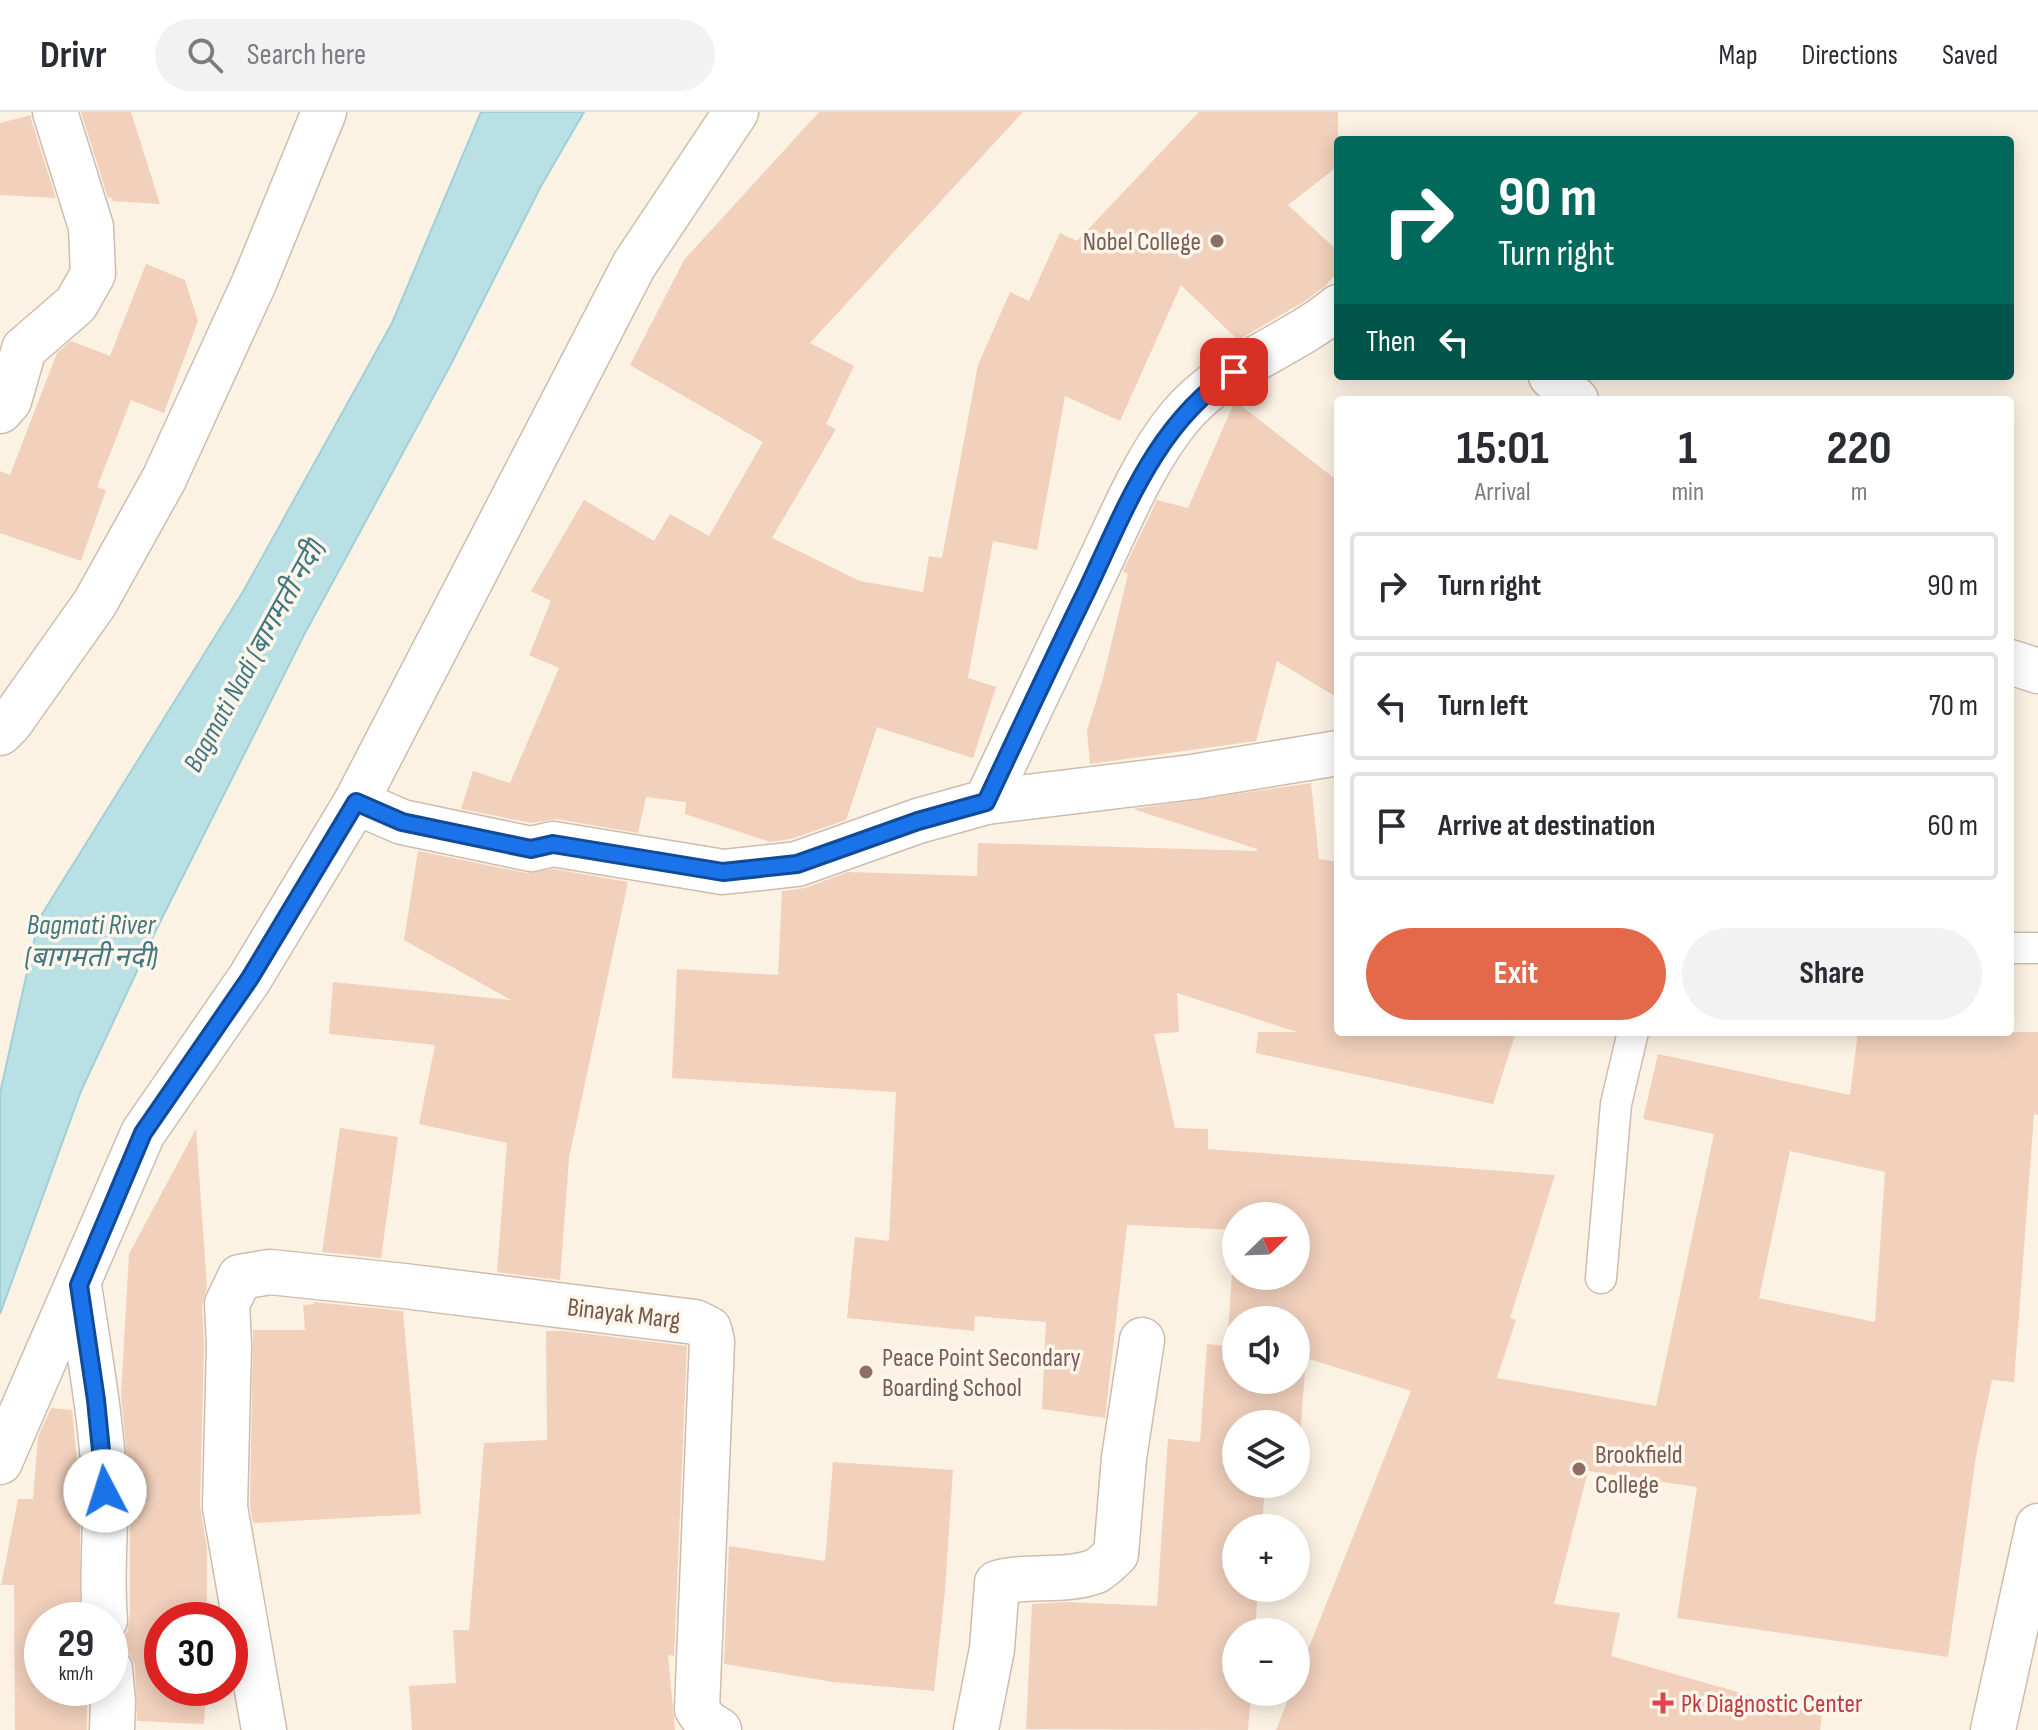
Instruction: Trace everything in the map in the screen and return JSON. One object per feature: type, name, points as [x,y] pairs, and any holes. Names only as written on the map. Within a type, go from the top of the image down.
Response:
[{"type":"street","points":[[0,411],[9,401],[24,349],[76,304],[93,274],[91,227],[55,112]]},
{"type":"street","points":[[0,733],[95,603],[164,479],[254,283],[324,112]]},
{"type":"street","points":[[0,1462],[143,1133],[250,978],[356,802],[634,265],[736,112]]},
{"type":"street","points":[[986,802],[1143,474],[1180,417],[1214,385],[1334,310]]},
{"type":"street","points":[[1555,380],[1572,396]]},
{"type":"street","points":[[2014,663],[2038,671]]},
{"type":"street","points":[[356,802],[402,822],[531,849],[553,844],[723,872],[797,864],[918,821],[986,802],[1192,777],[1334,754]]},
{"type":"street","name":"Binayak Marg","points":[[264,1730],[225,1507],[229,1345],[227,1304],[240,1277],[270,1272],[695,1322],[709,1329],[712,1341],[697,1709],[706,1722],[719,1730]]},
{"type":"street","points":[[79,1285],[96,1400],[105,1491],[103,1602]]},
{"type":"street","points":[[976,1730],[992,1649],[997,1583],[1097,1570],[1116,1554],[1124,1458],[1142,1340]]},
{"type":"street","points":[[1993,1730],[2038,1526]]},
{"type":"street","points":[[112,1730],[113,1706]]},
{"type":"lane","points":[[2014,948],[2038,948]]},
{"type":"lane","points":[[1601,1278],[1616,1104],[1632,1036]]},
{"type":"water","name":"Bagmati River (बागमती नदी)","points":[[481,112],[584,112],[541,186],[450,366],[305,633],[158,926],[81,1091],[0,1314],[0,1093],[39,919],[244,590],[392,323]]},
{"type":"building","points":[[81,112],[131,112],[160,204],[113,201],[111,197],[108,198]]},
{"type":"building","points":[[819,112],[1023,112],[810,343],[854,366],[826,424],[836,429],[772,538],[860,581],[923,592],[929,556],[942,558],[978,365],[1010,292],[1029,301],[1060,233],[1077,241],[1199,112],[1338,112],[1334,169],[1288,205],[1334,247],[1334,276],[1325,286],[1238,340],[1181,285],[1120,421],[1065,396],[1037,550],[993,541],[968,678],[996,687],[973,758],[877,727],[846,820],[791,839],[770,842],[685,814],[686,802],[646,797],[638,833],[557,819],[531,823],[461,809],[473,771],[510,783],[559,668],[529,655],[551,601],[531,591],[584,500],[654,541],[670,514],[709,536],[763,442],[630,365],[684,260]]},
{"type":"building","points":[[31,115],[56,198],[0,195],[0,123]]},
{"type":"building","points":[[146,264],[185,280],[198,321],[164,413],[131,400],[97,487],[106,490],[81,561],[0,533],[0,471],[10,475],[57,353],[71,341],[110,356]]},
{"type":"building","points":[[1235,401],[1334,478],[1334,696],[1277,661],[1256,741],[1090,764],[1087,731],[1128,574],[1123,571],[1157,500],[1188,508]]},
{"type":"building","points":[[1311,783],[1319,859],[1334,861],[1334,1036],[1515,1036],[1493,1104],[1256,1053],[1258,1032],[1297,1032],[1177,993],[1179,1032],[1154,1034],[1175,1128],[1208,1129],[1208,1149],[1555,1175],[1510,1318],[1516,1320],[1497,1378],[1656,1406],[1714,1134],[1643,1119],[1658,1054],[1850,1095],[1857,1036],[2014,1036],[2014,1032],[2038,1032],[2038,1115],[2034,1114],[2014,1382],[1992,1380],[1976,1456],[1948,1657],[1677,1618],[1697,1487],[1588,1471],[1554,1604],[1620,1613],[1611,1656],[1822,1716],[1820,1730],[1276,1730],[1285,1706],[1310,1706],[1310,1645],[1411,1391],[1310,1359],[1310,1306],[1230,1306],[1231,1290],[1310,1290],[1310,1202],[1222,1202],[1222,1229],[1127,1225],[1105,1418],[1042,1409],[1046,1322],[975,1316],[974,1331],[847,1318],[855,1237],[889,1241],[896,1092],[672,1078],[677,969],[778,975],[782,891],[805,888],[848,872],[977,876],[978,843],[1257,851],[1133,809]],"holes":[[[1790,1151],[1885,1172],[1875,1322],[1759,1298]]]},
{"type":"building","points":[[418,851],[526,873],[554,869],[628,882],[569,1158],[560,1280],[497,1272],[507,1143],[419,1124],[435,1045],[329,1034],[333,982],[511,1000],[404,940]]},
{"type":"building","points":[[340,1128],[398,1137],[381,1258],[322,1252]]},
{"type":"building","points":[[196,1129],[207,1288],[202,1305],[200,1506],[207,1548],[207,1602],[144,1602],[144,1706],[205,1706],[204,1724],[137,1721],[135,1666],[128,1652],[130,1489],[121,1395],[129,1254]]},
{"type":"building","points":[[314,1302],[403,1311],[421,1514],[253,1523],[250,1505],[253,1330],[305,1330],[303,1305]]},
{"type":"building","points":[[546,1331],[687,1346],[674,1656],[668,1655],[675,1730],[412,1730],[409,1686],[456,1683],[453,1630],[469,1630],[484,1443],[547,1440]]},
{"type":"building","points":[[1207,1344],[1222,1346],[1222,1394],[1303,1394],[1302,1410],[1222,1410],[1222,1498],[1264,1498],[1263,1514],[1222,1514],[1222,1602],[1257,1602],[1256,1618],[1222,1618],[1222,1706],[1250,1706],[1248,1730],[1026,1729],[1032,1604],[1066,1602],[1157,1606],[1168,1439],[1200,1442]]},
{"type":"building","points":[[51,1408],[72,1410],[80,1492],[80,1602],[24,1602],[24,1706],[87,1706],[87,1730],[15,1730],[14,1585],[1,1585],[18,1499],[33,1499],[38,1437]]},
{"type":"building","points":[[833,1462],[953,1470],[934,1691],[833,1682],[724,1664],[729,1546],[825,1561]]},
{"type":"place","name":"Nobel College","points":[[1217,241]]},
{"type":"place","name":"Peace Point Secondary Boarding School","points":[[866,1372]]},
{"type":"place","name":"Brookfield College","points":[[1579,1469]]},
{"type":"place","name":"Pk Diagnostic Center","points":[[1663,1703]]},
{"type":"route","points":[[105,1491],[96,1400],[79,1285],[143,1133],[250,978],[356,802],[402,822],[531,849],[553,844],[723,872],[797,864],[918,821],[986,802],[1143,474],[1180,417],[1214,385],[1234,372]]},
{"type":"water label","name":"Bagmati Nadi (बागमती नदी)","points":[[253,655]]}]
